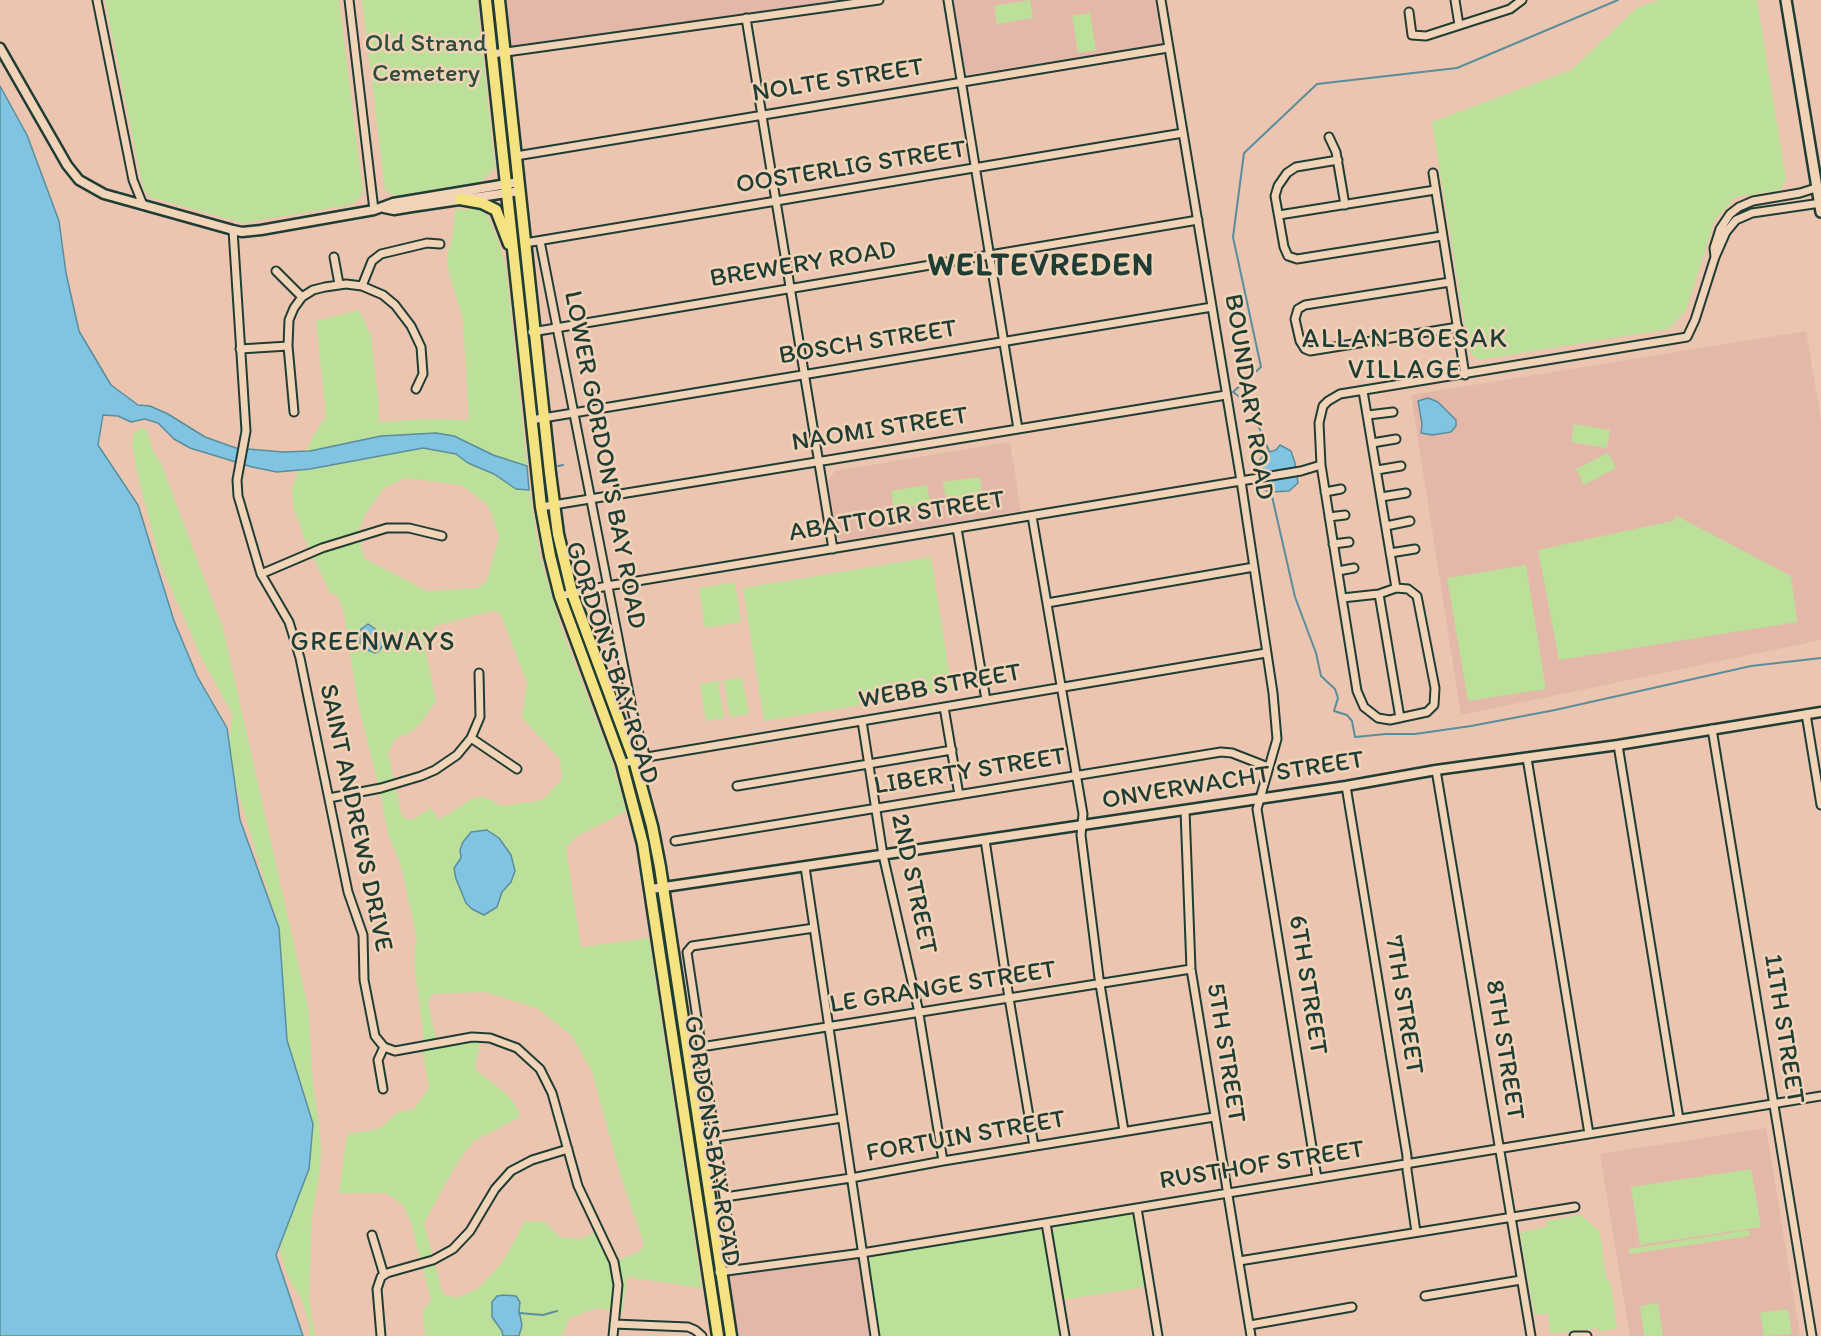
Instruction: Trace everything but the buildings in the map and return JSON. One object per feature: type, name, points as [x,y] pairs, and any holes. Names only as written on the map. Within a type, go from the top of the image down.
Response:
[{"type":"main road","name":"GORDON'S BAY ROAD","points":[[486,0],[541,507],[560,596],[622,764],[638,822],[651,889],[718,1336]]},
{"type":"main road","name":"GORDON'S BAY ROAD","points":[[499,0],[534,331],[554,505],[562,554],[572,593],[634,760],[652,826],[732,1336]]},
{"type":"main road","points":[[1786,0],[1821,206]]},
{"type":"main road","points":[[460,199],[482,203],[496,210],[514,255]]},
{"type":"main road","points":[[670,1021],[683,1020]]},
{"type":"street","points":[[97,0],[133,180],[143,206]]},
{"type":"street","points":[[349,0],[379,209]]},
{"type":"street","points":[[492,54],[879,0]]},
{"type":"street","points":[[948,0],[1018,429]]},
{"type":"street","name":"BOUNDARY ROAD","points":[[1161,0],[1227,394],[1277,729],[1275,750],[1260,799]]},
{"type":"street","points":[[1455,0],[1459,25]]},
{"type":"street","points":[[1409,12],[1412,35],[1431,35],[1510,9],[1522,0]]},
{"type":"street","points":[[746,18],[833,549]]},
{"type":"street","points":[[0,48],[75,176],[95,190],[143,206],[233,230],[246,232],[379,209],[393,203],[519,186]]},
{"type":"street","name":"NOLTE STREET","points":[[516,156],[1168,48]]},
{"type":"street","name":"OOSTERLIG STREET","points":[[525,243],[1183,133]]},
{"type":"street","points":[[1329,137],[1338,160],[1345,205]]},
{"type":"street","points":[[1338,160],[1291,168],[1276,190],[1285,252],[1293,259],[1442,236]]},
{"type":"street","points":[[1433,173],[1466,375]]},
{"type":"street","points":[[1715,257],[1714,248],[1720,228],[1730,214],[1739,207],[1754,201],[1800,193],[1819,187]]},
{"type":"street","points":[[379,209],[394,210],[460,199],[507,188]]},
{"type":"street","points":[[1279,216],[1435,190]]},
{"type":"street","points":[[1342,598],[1379,594],[1395,588],[1408,589],[1419,600],[1435,697],[1434,705],[1427,712],[1384,720],[1367,711],[1360,701],[1342,598],[1338,571],[1333,544],[1321,465],[1319,423],[1323,406],[1333,397],[1687,337],[1695,320],[1715,257],[1729,227],[1743,216],[1784,207],[1821,206]]},
{"type":"street","name":"BREWERY ROAD","points":[[522,333],[1198,220]]},
{"type":"street","name":"SAINT ANDREWS DRIVE","points":[[233,230],[246,425],[239,469],[238,496],[261,574],[286,615],[297,644],[348,892],[363,935],[364,980],[374,1032],[384,1047]]},
{"type":"street","name":"LOWER GORDON'S BAY ROAD","points":[[540,241],[633,714],[646,758]]},
{"type":"street","points":[[362,285],[372,261],[381,254],[427,243],[440,244]]},
{"type":"street","points":[[334,257],[339,284]]},
{"type":"street","points":[[276,271],[302,297]]},
{"type":"street","points":[[1450,282],[1305,305],[1298,309],[1295,319],[1300,341],[1305,349],[1310,351],[1458,327]]},
{"type":"street","points":[[294,412],[288,346],[289,320],[302,297],[319,288],[339,284],[362,285],[389,300],[415,333],[423,363],[423,374],[416,389]]},
{"type":"street","name":"BOSCH STREET","points":[[531,420],[1212,307]]},
{"type":"street","points":[[240,350],[288,346]]},
{"type":"street","points":[[1363,391],[1395,588]]},
{"type":"street","name":"NAOMI STREET","points":[[541,507],[1227,394]]},
{"type":"street","points":[[1368,415],[1393,412]]},
{"type":"street","points":[[1372,443],[1396,439]]},
{"type":"street","name":"ABATTOIR STREET","points":[[560,596],[607,586],[1259,479],[1321,465]]},
{"type":"street","points":[[1377,470],[1401,466]]},
{"type":"street","points":[[1325,492],[1341,489]]},
{"type":"street","points":[[1381,497],[1406,494]]},
{"type":"street","points":[[1329,517],[1345,515]]},
{"type":"street","points":[[1032,516],[1083,814],[1081,835],[1100,984],[1124,1131]]},
{"type":"street","points":[[1386,526],[1410,521]]},
{"type":"street","points":[[261,574],[322,548],[387,528],[409,528],[442,536]]},
{"type":"street","points":[[957,528],[987,700]]},
{"type":"street","points":[[1333,544],[1349,542]]},
{"type":"street","points":[[1390,553],[1415,549]]},
{"type":"street","points":[[1047,603],[1254,567]]},
{"type":"street","points":[[1338,571],[1354,568]]},
{"type":"street","points":[[1379,594],[1400,718]]},
{"type":"street","name":"WEBB STREET","points":[[622,764],[634,760],[1266,653]]},
{"type":"street","points":[[329,798],[381,788],[427,774],[453,758],[471,738],[481,711],[479,673]]},
{"type":"street","points":[[944,707],[959,795]]},
{"type":"street","name":"ONVERWACHT STREET","points":[[651,889],[1346,786],[1436,770],[1618,745],[1821,712]]},
{"type":"street","points":[[1806,714],[1821,805]]},
{"type":"street","name":"2ND STREET","points":[[862,721],[883,855],[919,1014],[944,1161]]},
{"type":"street","name":"11TH STREET","points":[[1712,729],[1812,1336]]},
{"type":"street","points":[[471,738],[517,770]]},
{"type":"street","points":[[1618,745],[1679,1119]]},
{"type":"street","points":[[737,786],[952,750]]},
{"type":"street","name":"LIBERTY STREET","points":[[675,841],[1221,752],[1232,753],[1268,767]]},
{"type":"street","points":[[1527,758],[1589,1134]]},
{"type":"street","name":"8TH STREET","points":[[1436,770],[1531,1336]]},
{"type":"street","name":"7TH STREET","points":[[1346,786],[1416,1232]]},
{"type":"street","name":"6TH STREET","points":[[1260,799],[1257,809],[1317,1178]]},
{"type":"street","name":"5TH STREET","points":[[1185,810],[1191,969],[1251,1336]]},
{"type":"street","points":[[985,840],[1034,1146]]},
{"type":"street","points":[[805,867],[875,1336]]},
{"type":"street","points":[[735,1270],[688,949],[692,946],[814,928]]},
{"type":"street","name":"LE GRANGE STREET","points":[[701,1047],[1191,969]]},
{"type":"street","points":[[383,1089],[378,1060],[384,1047],[399,1051],[481,1037],[517,1048],[536,1065],[548,1081],[578,1186],[614,1262],[618,1285],[613,1336]]},
{"type":"street","name":"RUSTHOF STREET","points":[[709,1273],[862,1253],[1821,1096]]},
{"type":"street","name":"FORTUIN STREET","points":[[725,1197],[1214,1117]]},
{"type":"street","points":[[716,1137],[842,1118]]},
{"type":"street","points":[[381,1336],[377,1289],[384,1275],[434,1260],[453,1249],[470,1231],[495,1189],[511,1171],[531,1160],[568,1149]]},
{"type":"street","points":[[1239,1261],[1575,1207]]},
{"type":"street","points":[[1137,1208],[1158,1336]]},
{"type":"street","points":[[1046,1222],[1065,1336]]},
{"type":"street","points":[[372,1235],[384,1275]]},
{"type":"street","points":[[1425,1296],[1521,1280]]},
{"type":"street","points":[[1250,1325],[1352,1307]]},
{"type":"street","points":[[614,1324],[688,1327],[702,1336]]},
{"type":"street","points":[[1574,1336],[1587,1336]]},
{"type":"shaded area","points":[[493,0],[853,0],[499,52]]},
{"type":"shaded area","points":[[954,0],[1155,0],[1162,44],[966,75]]},
{"type":"shaded area","points":[[1806,331],[1821,420],[1821,640],[1461,715],[1411,395]]},
{"type":"shaded area","points":[[1010,442],[1021,511],[843,541],[837,537],[828,480],[835,471]]},
{"type":"shaded area","points":[[1766,1128],[1800,1336],[1630,1336],[1600,1154]]},
{"type":"shaded area","points":[[862,1252],[874,1336],[726,1336],[717,1273]]},
{"type":"green space","points":[[105,0],[339,0],[363,193],[354,204],[243,223],[150,197],[143,189]]},
{"type":"green space","name":"Old Strand Cemetery","points":[[362,0],[477,0],[495,167],[481,182],[395,196],[385,190]]},
{"type":"green space","points":[[1030,0],[1033,18],[997,24],[994,6]]},
{"type":"green space","points":[[1660,0],[1757,0],[1786,179],[1780,190],[1736,197],[1715,220],[1686,310],[1669,329],[1478,360],[1469,351],[1432,122],[1571,70],[1638,7]]},
{"type":"green space","points":[[1090,13],[1096,50],[1078,53],[1072,16]]},
{"type":"green space","points":[[455,209],[479,209],[490,218],[506,267],[530,493],[540,556],[562,630],[612,761],[626,811],[576,837],[566,848],[581,947],[649,938],[702,1288],[627,1277],[623,1312],[597,1308],[570,1318],[562,1336],[425,1336],[423,1311],[431,1300],[411,1223],[403,1205],[386,1193],[339,1193],[347,1134],[379,1129],[398,1112],[413,1110],[429,1088],[423,1054],[423,1033],[415,971],[414,950],[417,941],[402,869],[388,834],[357,700],[344,612],[336,593],[331,595],[303,535],[293,506],[292,487],[312,438],[326,416],[316,321],[358,310],[363,318],[371,336],[379,422],[432,419],[469,420],[463,320],[449,273],[447,258],[453,233]],"holes":[[[405,478],[461,485],[488,505],[499,537],[487,580],[478,588],[427,591],[364,558],[358,532],[365,515],[384,488]],[[492,611],[500,613],[527,683],[522,718],[560,759],[562,779],[543,800],[503,806],[484,797],[473,798],[439,820],[431,808],[412,820],[402,817],[388,753],[395,739],[408,734],[421,723],[436,701],[424,644],[435,626]],[[485,992],[537,1008],[572,1036],[592,1072],[620,1174],[644,1244],[640,1251],[615,1262],[600,1229],[581,1239],[560,1237],[544,1222],[525,1221],[504,1260],[479,1288],[456,1298],[443,1294],[424,1223],[453,1170],[472,1142],[518,1118],[520,1114],[510,1097],[475,1069],[481,1037],[437,1043],[428,1002],[433,994]]]},
{"type":"green space","points":[[1574,424],[1610,430],[1607,448],[1571,442]]},
{"type":"green space","points":[[143,427],[161,463],[223,628],[308,1007],[313,1084],[321,1150],[320,1171],[312,1216],[309,1297],[315,1336],[311,1336],[309,1332],[303,1302],[287,1275],[280,1245],[309,1169],[313,1124],[287,1040],[279,928],[236,786],[229,740],[233,715],[202,659],[161,566],[137,472],[132,442],[134,433]]},
{"type":"green space","points":[[1608,453],[1616,468],[1584,485],[1576,469]]},
{"type":"green space","points":[[980,477],[982,494],[946,500],[943,482]]},
{"type":"green space","points":[[927,485],[930,503],[894,509],[891,491]]},
{"type":"green space","points":[[1675,515],[1791,576],[1797,622],[1559,660],[1538,550],[1676,520]]},
{"type":"green space","points":[[931,557],[952,690],[764,721],[743,588]]},
{"type":"green space","points":[[1526,565],[1546,689],[1468,701],[1447,578]]},
{"type":"green space","points":[[735,582],[741,622],[705,628],[699,588]]},
{"type":"green space","points":[[742,677],[749,714],[730,717],[724,680]]},
{"type":"green space","points":[[718,681],[724,718],[706,721],[700,684]]},
{"type":"green space","points":[[1751,1169],[1761,1227],[1640,1245],[1631,1187]]},
{"type":"green space","points":[[1129,1214],[1134,1217],[1145,1287],[1062,1300],[1052,1234],[1055,1228],[1060,1225]]},
{"type":"green space","points":[[1581,1215],[1600,1232],[1606,1277],[1611,1284],[1617,1328],[1599,1332],[1598,1328],[1550,1334],[1548,1314],[1534,1314],[1520,1233],[1547,1226],[1546,1221]]},
{"type":"green space","points":[[1034,1229],[1040,1230],[1045,1236],[1061,1336],[880,1336],[868,1262],[870,1257]]},
{"type":"green space","points":[[1749,1230],[1750,1236],[1630,1254],[1629,1249]]},
{"type":"green space","points":[[1658,1303],[1663,1336],[1644,1336],[1640,1306]]},
{"type":"green space","points":[[1788,1309],[1792,1334],[1764,1336],[1760,1313]]},
{"type":"water","points":[[0,86],[27,135],[59,221],[66,273],[79,331],[111,385],[138,405],[150,406],[168,414],[205,437],[236,448],[283,452],[310,451],[381,436],[436,433],[454,436],[493,455],[527,466],[529,490],[516,489],[494,474],[468,463],[456,454],[423,448],[310,469],[277,472],[252,467],[190,448],[174,439],[158,423],[145,419],[131,422],[118,416],[103,415],[98,445],[138,505],[174,621],[197,676],[227,728],[240,820],[279,928],[287,1040],[313,1124],[309,1169],[276,1255],[303,1336],[0,1336]]},
{"type":"water","points":[[1428,398],[1438,402],[1456,420],[1456,426],[1451,432],[1432,435],[1421,433],[1422,424],[1418,401]]},
{"type":"water","points":[[1280,445],[1291,451],[1298,483],[1289,491],[1271,492],[1261,489],[1257,464],[1265,453],[1276,450]]},
{"type":"water","points":[[368,624],[385,642],[375,653],[365,649],[360,643],[361,629]]},
{"type":"water","points":[[487,830],[499,838],[511,855],[515,871],[511,882],[502,892],[497,907],[484,915],[466,903],[454,868],[461,858],[460,850],[463,842],[471,832]]},
{"type":"water","points":[[497,1296],[516,1296],[520,1302],[522,1325],[519,1336],[503,1336],[492,1317],[492,1302]]},
{"type":"waterway","points":[[1269,451],[1249,404],[1233,392],[1261,367],[1233,237],[1244,153],[1317,84],[1457,68],[1618,0]]},
{"type":"waterway","points":[[558,466],[563,465]]},
{"type":"waterway","points":[[1271,492],[1295,597],[1316,653],[1321,676],[1335,689],[1338,698],[1334,711],[1347,715],[1352,721],[1355,737],[1415,734],[1471,726],[1555,710],[1751,666],[1821,658]]},
{"type":"waterway","points":[[519,1313],[543,1315],[557,1311]]},
{"type":"district","name":"WELTEVREDEN","points":[[1041,267]]},
{"type":"district","name":"ALLAN BOESAK VILLAGE","points":[[1405,356]]},
{"type":"district","name":"GREENWAYS","points":[[373,643]]}]
